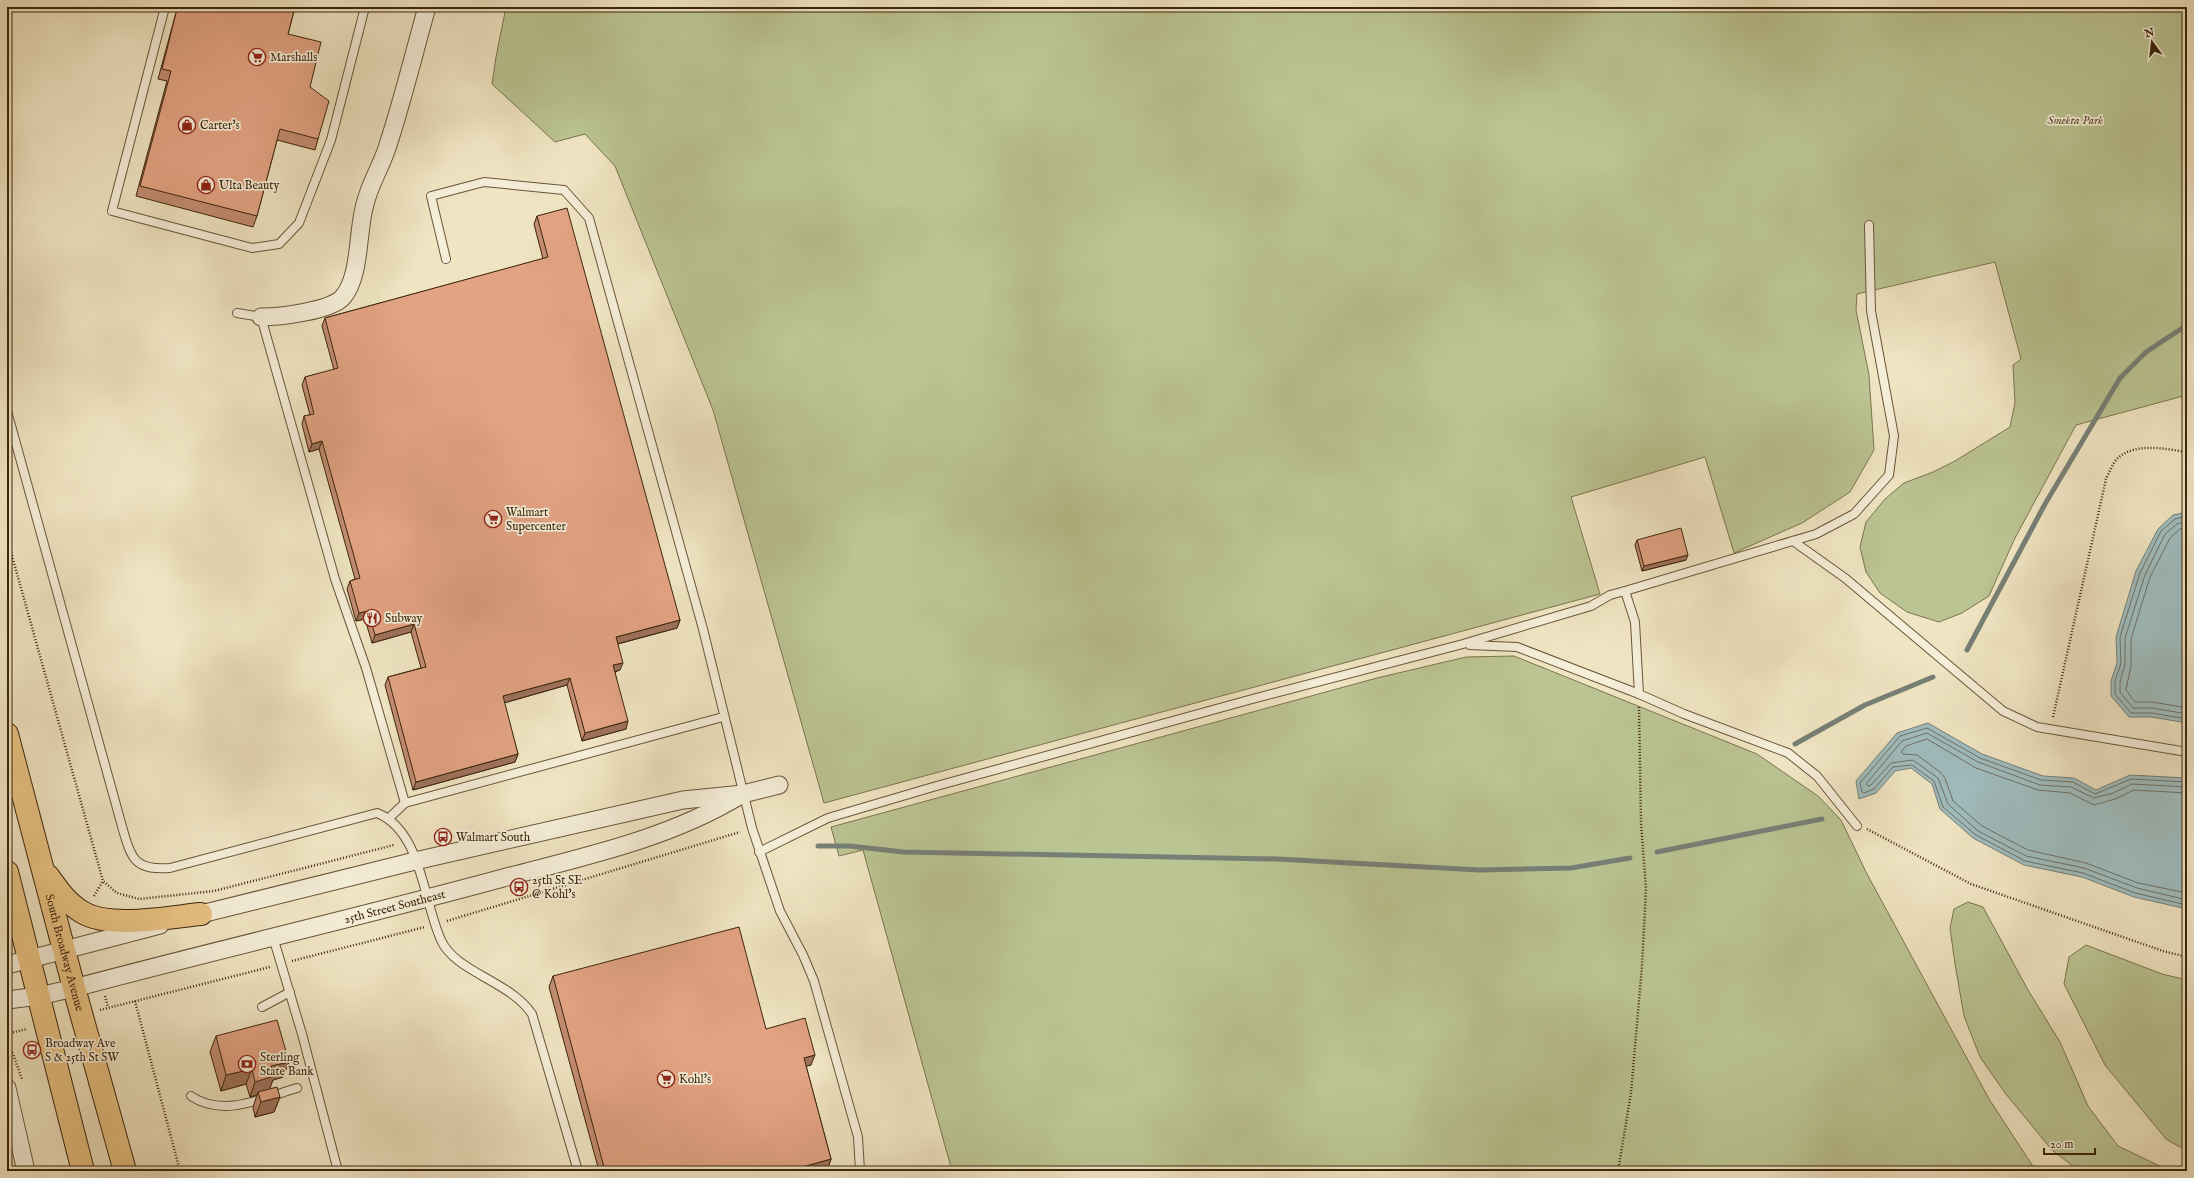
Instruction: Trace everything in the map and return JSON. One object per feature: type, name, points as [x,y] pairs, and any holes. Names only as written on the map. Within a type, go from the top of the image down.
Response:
[{"type":"main road","name":"South Broadway Avenue","points":[[7,734],[64,951],[125,1171]]},
{"type":"main road","points":[[41,865],[65,899],[83,913],[97,918],[138,919],[201,914]]},
{"type":"main road","points":[[7,872],[83,1171]]},
{"type":"street","points":[[261,317],[277,317],[328,306],[342,298],[352,280],[364,205],[371,183],[388,146],[427,7]]},
{"type":"street","name":"25th Street Southeast","points":[[7,965],[201,914],[415,861],[683,800],[743,794],[779,785]]},
{"type":"street","name":"25th Street Southeast","points":[[7,1007],[39,996],[429,898],[582,857],[690,823],[743,794]]},
{"type":"street","points":[[12,1085],[26,1171]]},
{"type":"lane","points":[[165,7],[112,211],[252,248],[279,244],[299,223],[331,140],[365,7]]},
{"type":"lane","points":[[446,259],[430,196],[484,182],[564,190],[588,218],[703,629],[723,716],[752,828],[780,911],[803,955],[814,981],[858,1137],[860,1171]]},
{"type":"lane","points":[[759,852],[828,818],[926,789],[1256,698],[1463,644],[1591,606],[1610,595],[1816,534],[1854,514],[1889,475],[1894,436],[1871,311],[1869,224]]},
{"type":"lane","points":[[237,313],[261,317],[335,580],[366,668],[405,803]]},
{"type":"lane","points":[[7,411],[126,838],[136,861],[144,867],[170,868],[377,813],[389,818],[407,841],[429,898],[441,940],[448,952],[462,963],[508,990],[528,1007],[532,1014],[578,1171]]},
{"type":"lane","points":[[1793,541],[1845,578],[2003,710],[2037,727],[2187,752]]},
{"type":"lane","points":[[1625,591],[1635,622],[1639,694]]},
{"type":"lane","points":[[1463,644],[1517,647],[1639,694],[1684,714],[1788,753],[1817,776],[1857,826]]},
{"type":"lane","points":[[389,818],[405,803],[723,716]]},
{"type":"lane","points":[[273,936],[290,992],[338,1171]]},
{"type":"lane","points":[[262,1006],[290,992]]},
{"type":"lane","points":[[191,1096],[201,1103],[216,1107],[232,1106],[297,1088]]},
{"type":"path","points":[[2049,729],[2056,710],[2106,479],[2118,458],[2137,448],[2162,448],[2187,452]]},
{"type":"path","points":[[7,538],[103,881],[117,893],[139,899],[214,891],[407,841]]},
{"type":"path","points":[[1618,1171],[1630,1093],[1642,966],[1646,889],[1641,823],[1639,694]]},
{"type":"path","points":[[1857,826],[1871,830],[1971,884],[2163,951],[2187,956]]},
{"type":"path","points":[[108,1007],[436,924],[752,828]]},
{"type":"path","points":[[135,1001],[180,1171]]},
{"type":"path","points":[[7,1007],[10,1033],[7,1045],[13,1054],[22,1079],[12,1085]]},
{"type":"green space","name":"Smekta Park","points":[[506,7],[2187,7],[2187,395],[2076,425],[2014,540],[1989,596],[1962,613],[1939,622],[1907,612],[1880,593],[1866,572],[1860,547],[1866,522],[1885,499],[1904,483],[1933,472],[1955,461],[2010,427],[2015,403],[2013,365],[2021,359],[1995,262],[1857,294],[1856,310],[1869,375],[1874,450],[1850,492],[1802,523],[1734,553],[1705,457],[1571,497],[1600,594],[824,803],[713,410],[615,166],[585,134],[555,142],[492,84]]},
{"type":"green space","points":[[1514,656],[1757,754],[1818,796],[1841,820],[1867,874],[1989,1099],[2036,1171],[952,1171],[863,850],[839,856],[831,827],[1377,678],[1466,657]]},
{"type":"green space","points":[[1968,902],[1983,907],[2028,990],[2060,1042],[2088,1106],[2118,1146],[2170,1171],[2079,1171],[2052,1150],[2005,1093],[1980,1057],[1964,1016],[1950,928],[1954,909]]},
{"type":"green space","points":[[2086,945],[2162,974],[2187,980],[2187,1151],[2166,1139],[2105,1065],[2064,984],[2069,957]]},
{"type":"water","points":[[2187,512],[2187,723],[2151,717],[2129,717],[2111,696],[2111,681],[2117,663],[2116,637],[2136,571],[2158,529],[2173,515]]},
{"type":"water","points":[[1928,723],[1982,754],[2043,776],[2074,778],[2096,790],[2130,775],[2187,778],[2187,909],[2134,897],[2082,877],[2024,865],[1973,838],[1940,809],[1932,784],[1911,768],[1895,771],[1876,793],[1859,799],[1856,781],[1897,733]]},
{"type":"building","points":[[186,7],[295,7],[288,34],[321,42],[310,87],[329,101],[318,139],[280,129],[257,216],[140,186],[171,71],[162,69],[177,9],[185,11]]},
{"type":"building","name":"Walmart Supercenter","points":[[567,208],[680,620],[616,637],[623,663],[613,665],[628,721],[585,733],[570,678],[503,696],[518,754],[416,782],[388,677],[426,667],[414,624],[375,635],[368,611],[359,613],[350,581],[360,578],[322,441],[312,444],[304,416],[314,414],[305,377],[338,368],[325,318],[548,257],[537,216]]},
{"type":"building","points":[[1681,528],[1688,555],[1644,566],[1637,540]]},
{"type":"building","points":[[739,927],[766,1029],[805,1018],[815,1055],[804,1058],[831,1159],[788,1171],[605,1171],[553,976]]},
{"type":"building","points":[[277,1020],[289,1062],[271,1066],[274,1076],[255,1082],[252,1069],[226,1075],[216,1036]]},
{"type":"building","points":[[277,1087],[280,1097],[261,1102],[258,1092]]},
{"type":"waterway","points":[[1967,650],[2045,504],[2120,378],[2146,352],[2187,325]]},
{"type":"waterway","points":[[1795,744],[1865,705],[1933,677]]},
{"type":"waterway","points":[[1657,852],[1822,819]]},
{"type":"waterway","points":[[818,846],[850,846],[903,852],[1277,859],[1479,870],[1571,868],[1630,858]]},
{"type":"place","name":"Marshalls","points":[[257,57]]},
{"type":"place","name":"Carter's","points":[[187,125]]},
{"type":"place","name":"Ulta Beauty","points":[[206,185]]},
{"type":"place","name":"Walmart Supercenter","points":[[493,519]]},
{"type":"place","name":"Subway","points":[[372,618]]},
{"type":"place","name":"Walmart South","points":[[443,837]]},
{"type":"place","name":"25th St SE @ Kohl's","points":[[519,887]]},
{"type":"place","name":"Broadway Ave S & 25th St SW","points":[[32,1050]]},
{"type":"place","name":"Sterling State Bank","points":[[247,1064]]},
{"type":"place","name":"Kohl's","points":[[666,1079]]}]
